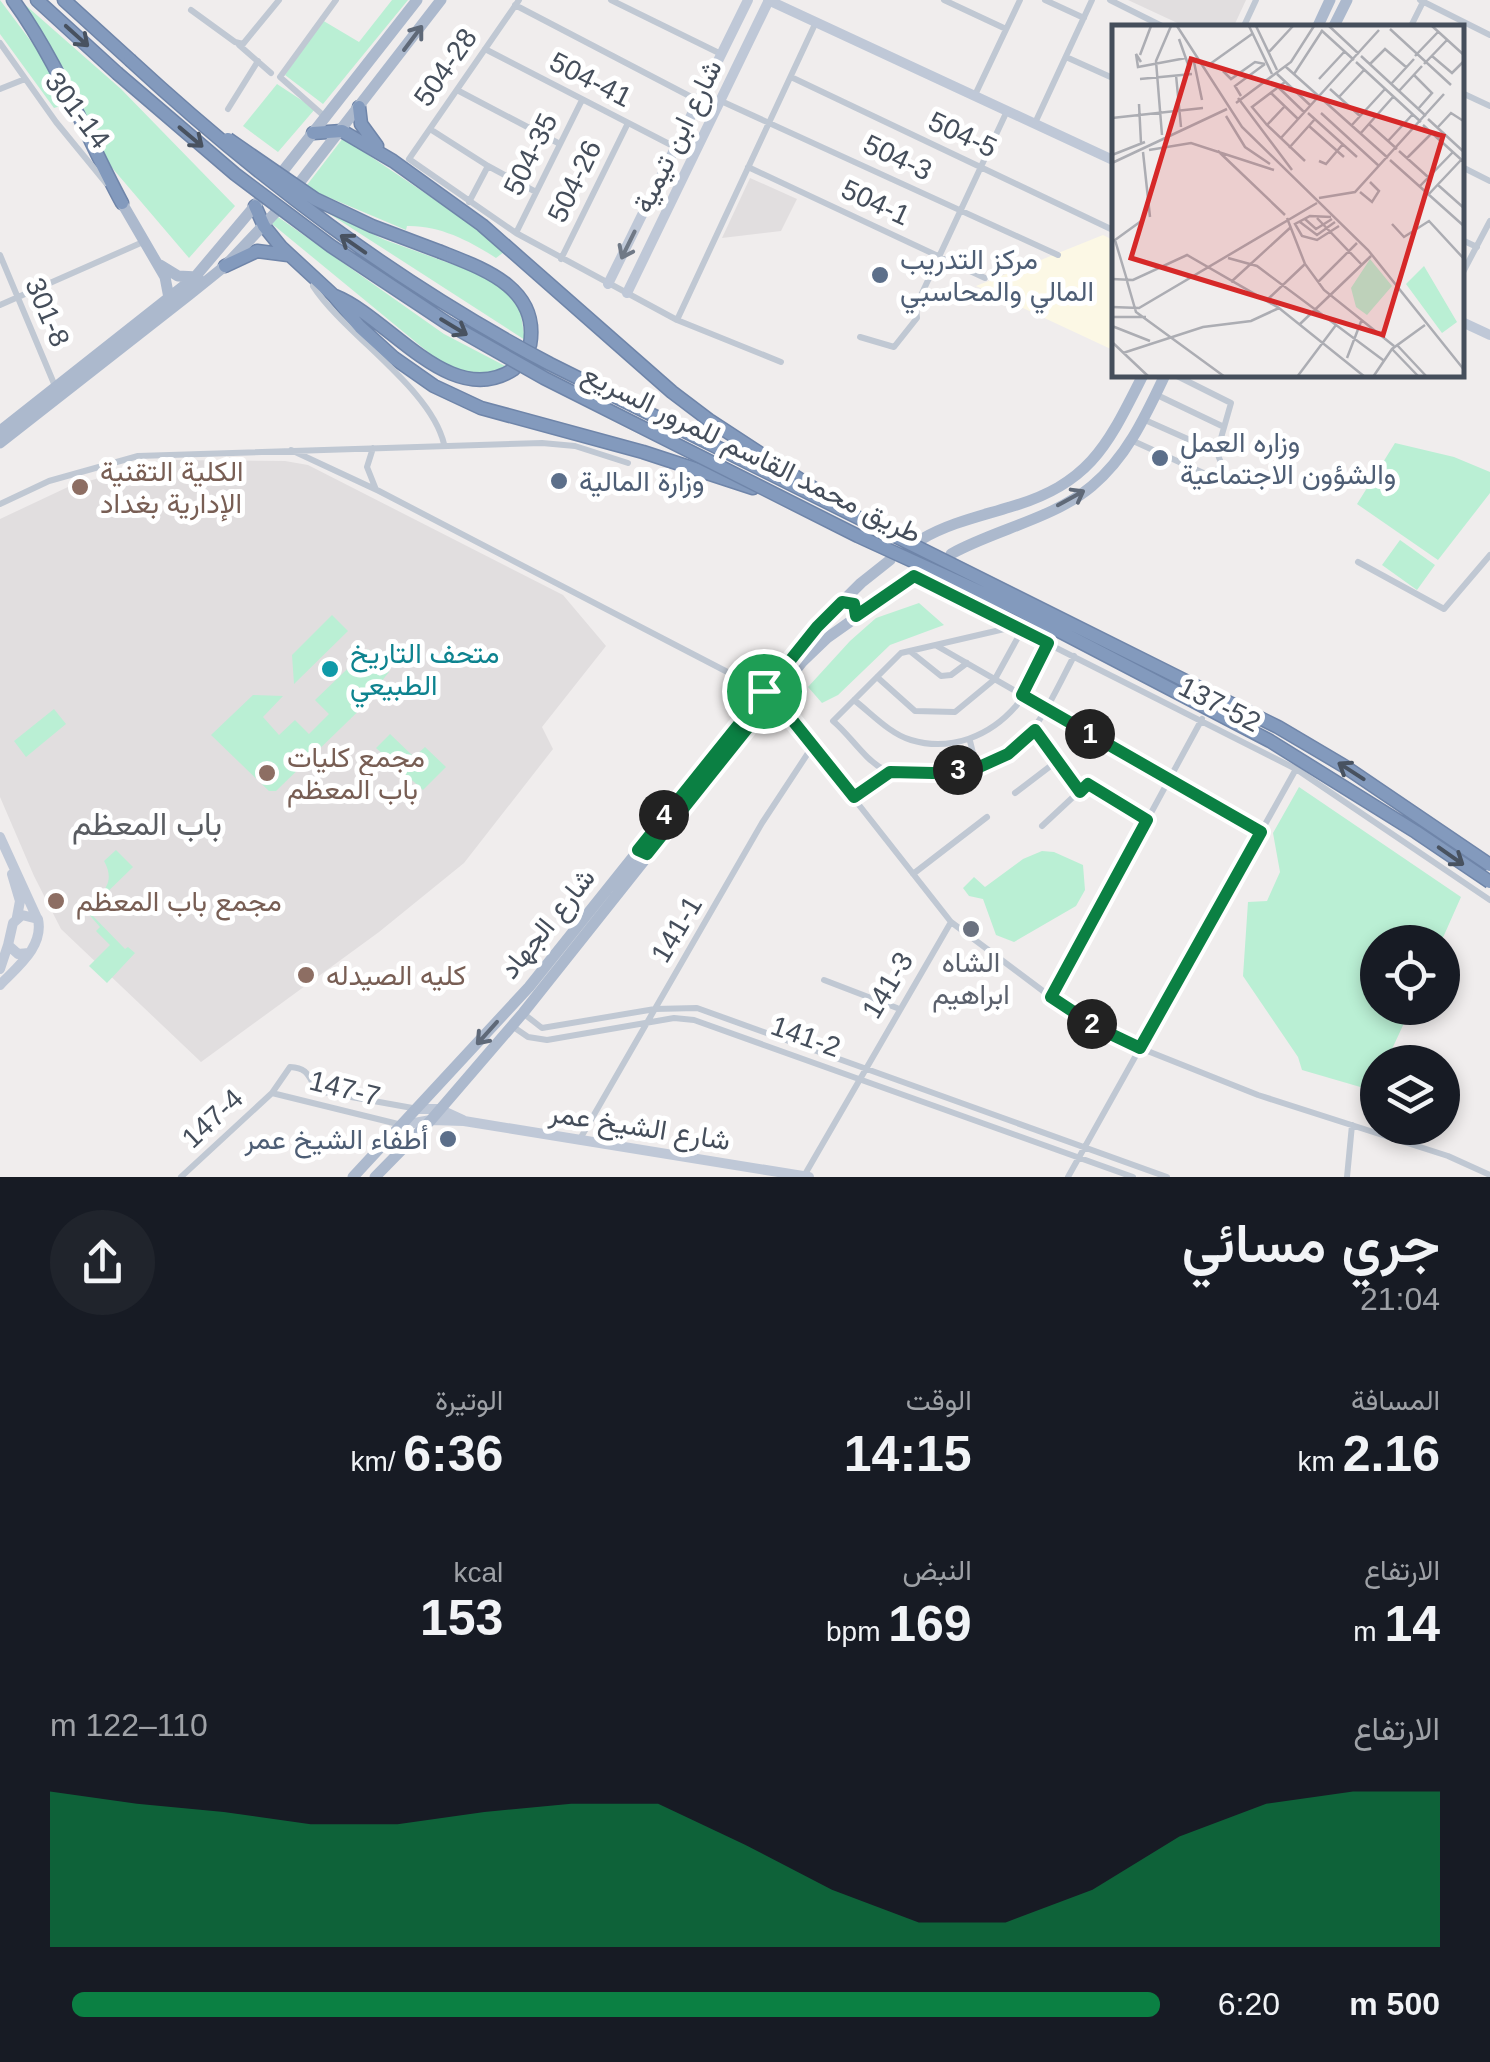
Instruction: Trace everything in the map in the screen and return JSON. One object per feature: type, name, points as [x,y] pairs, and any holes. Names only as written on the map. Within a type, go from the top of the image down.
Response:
[{"type":"highway","points":[[13,0],[54,64],[122,203]]},
{"type":"highway","name":"طريق محمد القاسم للمرور السريع","points":[[37,0],[235,174],[331,246],[446,324],[544,378],[858,536],[1013,607],[1270,741],[1490,882]]},
{"type":"highway","name":"طريق محمد القاسم للمرور السريع","points":[[64,0],[243,161],[342,236],[452,310],[550,364],[1278,728],[1344,766],[1490,865]]},
{"type":"highway","points":[[179,105],[315,199],[502,280],[515,290],[530,316],[530,345]]},
{"type":"highway","points":[[359,106],[366,134],[393,162]]},
{"type":"highway","points":[[314,133],[342,132],[393,162],[482,226],[709,420],[842,507]]},
{"type":"highway","points":[[257,204],[264,226],[333,295],[455,376],[483,382],[514,370]]},
{"type":"highway","points":[[225,266],[256,251],[291,256]]},
{"type":"highway","points":[[333,295],[394,358],[434,386],[481,408],[660,458],[783,498]]},
{"type":"main road","points":[[283,172],[418,0]]},
{"type":"main road","points":[[300,182],[441,0]]},
{"type":"main road","points":[[1318,25],[1330,0]]},
{"type":"main road","points":[[1334,25],[1347,0]]},
{"type":"main road","points":[[376,54],[392,66]]},
{"type":"main road","points":[[122,203],[168,285],[169,298]]},
{"type":"main road","points":[[0,431],[196,277],[257,204]]},
{"type":"main road","points":[[0,443],[225,266],[274,213]]},
{"type":"main road","points":[[157,263],[178,276],[196,277],[225,266]]},
{"type":"main road","points":[[922,539],[976,516],[1016,506],[1076,477],[1102,451],[1141,378]]},
{"type":"main road","points":[[951,554],[1021,524],[1091,487],[1131,440],[1164,378]]},
{"type":"main road","points":[[1016,506],[1010,516],[1021,524]]},
{"type":"main road","name":"شارع الجهاد","points":[[353,1177],[530,987],[642,852],[817,627],[890,560]]},
{"type":"main road","name":"شارع الجهاد","points":[[768,693],[827,638],[916,574]]},
{"type":"main road","points":[[842,602],[854,604],[856,616]]},
{"type":"main road","name":"شارع الجهاد","points":[[374,1177],[430,1120],[523,1013],[642,852]]},
{"type":"street","points":[[238,44],[248,42],[279,0]]},
{"type":"street","points":[[326,117],[280,77],[336,0]]},
{"type":"street","points":[[610,0],[721,54]]},
{"type":"street","name":"شارع ابن تيمية","points":[[617,288],[676,147],[748,0]]},
{"type":"street","points":[[769,0],[1112,160]]},
{"type":"street","name":"شارع ابن تيمية","points":[[617,288],[720,100],[769,0]]},
{"type":"street","points":[[944,0],[1006,29]]},
{"type":"street","points":[[974,96],[1020,0]]},
{"type":"street","points":[[1045,0],[1084,18]]},
{"type":"street","points":[[1035,124],[1092,0]]},
{"type":"street","points":[[1110,0],[1160,25]]},
{"type":"street","points":[[1244,25],[1256,0]]},
{"type":"street","points":[[1411,25],[1421,1],[1490,34]]},
{"type":"street","points":[[517,3],[698,101]]},
{"type":"street","name":"504-28","points":[[469,202],[409,159],[517,3]]},
{"type":"street","points":[[191,10],[271,72]]},
{"type":"street","points":[[676,320],[816,22]]},
{"type":"street","name":"301-14","points":[[0,43],[122,203]]},
{"type":"street","name":"504-41","points":[[485,49],[676,147]]},
{"type":"street","points":[[1066,56],[1112,78]]},
{"type":"street","points":[[228,110],[258,62]]},
{"type":"street","name":"504-5","points":[[791,77],[1112,230]]},
{"type":"street","points":[[0,89],[25,78]]},
{"type":"street","points":[[457,90],[560,144]]},
{"type":"street","points":[[1465,94],[1490,106]]},
{"type":"street","name":"504-35","points":[[582,100],[516,233],[676,320],[781,362]]},
{"type":"street","name":"504-3","points":[[720,100],[1058,254]]},
{"type":"street","points":[[860,338],[890,348],[898,344],[918,318],[916,306],[1007,111]]},
{"type":"street","name":"504-26","points":[[561,259],[628,123]]},
{"type":"street","points":[[430,129],[536,192]]},
{"type":"street","points":[[488,166],[469,202],[516,233]]},
{"type":"street","name":"504-1","points":[[748,167],[984,278]]},
{"type":"street","points":[[1465,168],[1490,181]]},
{"type":"street","points":[[1465,269],[1490,221]]},
{"type":"street","points":[[1465,241],[1477,247]]},
{"type":"street","points":[[0,305],[143,242]]},
{"type":"street","name":"301-8","points":[[0,255],[56,387]]},
{"type":"street","points":[[316,280],[313,286],[320,296],[366,340],[430,413],[444,444]]},
{"type":"street","points":[[1465,323],[1490,335]]},
{"type":"street","points":[[1131,440],[1215,475],[1221,463],[1217,452],[1231,403],[1180,378]]},
{"type":"street","points":[[1156,394],[1224,427]]},
{"type":"street","points":[[1144,419],[1217,452]]},
{"type":"street","points":[[0,504],[62,476],[138,456],[444,444],[561,444],[628,463]]},
{"type":"street","points":[[378,446],[370,452],[367,467],[379,492]]},
{"type":"street","points":[[290,450],[768,693],[814,744],[950,922],[1098,1028],[1258,1096],[1448,1156],[1490,1175]]},
{"type":"street","points":[[1358,562],[1444,609],[1490,555]]},
{"type":"street","name":"137-52","points":[[916,574],[1296,769],[1490,900]]},
{"type":"street","points":[[1018,628],[901,654],[833,721],[879,767],[890,772],[977,768],[1008,754],[1035,730],[1074,656]]},
{"type":"street","points":[[876,678],[915,711],[956,712],[995,679],[1018,628]]},
{"type":"street","points":[[854,700],[910,740],[970,741],[994,726],[1022,695],[1048,643]]},
{"type":"street","points":[[936,645],[1261,832]]},
{"type":"street","points":[[910,651],[941,676],[956,672],[967,663]]},
{"type":"street","points":[[1051,997],[1202,719]]},
{"type":"street","points":[[1035,730],[1080,792]]},
{"type":"street","points":[[970,741],[977,768]]},
{"type":"street","name":"141-1","points":[[580,1139],[762,823],[814,744]]},
{"type":"street","points":[[1015,794],[1057,761]]},
{"type":"street","points":[[1068,1177],[1296,769]]},
{"type":"street","points":[[854,797],[890,772]]},
{"type":"street","points":[[1042,826],[1088,784],[1147,820]]},
{"type":"street","points":[[913,874],[987,817]]},
{"type":"street","points":[[0,969],[20,901],[2,841]]},
{"type":"street","points":[[0,986],[39,936],[38,920],[2,841]]},
{"type":"street","points":[[17,917],[32,915],[38,920]]},
{"type":"street","name":"141-3","points":[[806,1176],[950,922]]},
{"type":"street","points":[[8,945],[18,954],[29,953]]},
{"type":"street","points":[[824,980],[898,1009]]},
{"type":"street","name":"141-2","points":[[523,1013],[542,1028],[654,1008],[697,1008],[1167,1177]]},
{"type":"street","name":"141-2","points":[[512,1026],[528,1037],[547,1040],[674,1018],[694,1020],[1132,1177]]},
{"type":"street","name":"147-7","points":[[403,1125],[272,1093],[290,1068],[300,1068],[313,1078],[318,1091],[419,1109]]},
{"type":"street","name":"147-4","points":[[181,1177],[272,1093]]},
{"type":"street","points":[[419,1109],[439,1108]]},
{"type":"street","name":"شارع الشيخ عمر","points":[[439,1108],[464,1121]]},
{"type":"street","name":"شارع الشيخ عمر","points":[[403,1125],[430,1120],[464,1121],[806,1176]]},
{"type":"street","points":[[1347,1177],[1352,1125]]},
{"type":"shaded area","points":[[1128,0],[1246,0],[1234,25],[1182,25]]},
{"type":"shaded area","points":[[750,178],[797,199],[781,231],[722,238]]},
{"type":"shaded area","points":[[1103,235],[1112,240],[1112,350],[976,286]]},
{"type":"shaded area","name":"مجمع كليات باب المعظم","points":[[161,460],[285,461],[308,465],[563,595],[606,646],[542,727],[553,749],[464,863],[379,932],[201,1062],[61,929],[0,797],[0,519],[68,487]]},
{"type":"green space","points":[[0,0],[39,52],[67,104],[54,108],[0,34]]},
{"type":"green space","points":[[392,0],[408,0],[323,104],[285,75],[322,20],[359,42]]},
{"type":"green space","points":[[22,2],[121,89],[235,206],[189,258],[102,156],[58,59]]},
{"type":"green space","points":[[277,84],[315,109],[278,152],[243,126]]},
{"type":"green space","points":[[343,138],[474,226],[504,252],[496,258],[442,231],[419,226],[407,226],[406,230],[316,192],[307,185]]},
{"type":"green space","points":[[325,211],[385,240],[485,276],[509,293],[520,309],[525,340]]},
{"type":"green space","points":[[278,217],[444,334],[509,368],[470,372],[434,357],[271,223]]},
{"type":"green space","points":[[1395,443],[1454,457],[1490,472],[1490,493],[1438,560],[1357,504]]},
{"type":"green space","points":[[1400,540],[1435,565],[1417,590],[1382,565]]},
{"type":"green space","points":[[919,603],[944,625],[890,645],[838,695],[822,703],[808,687],[850,641],[876,618]]},
{"type":"green space","points":[[332,615],[348,631],[294,684],[292,655]]},
{"type":"green space","points":[[368,649],[389,672],[373,692],[375,695],[276,791],[269,791],[211,735],[253,695],[283,696],[263,717],[279,735],[295,720],[309,734],[329,714],[315,700]]},
{"type":"green space","points":[[54,709],[66,724],[26,757],[14,741]]},
{"type":"green space","points":[[390,734],[414,757],[425,747],[446,767],[423,790],[376,748]]},
{"type":"green space","points":[[1299,787],[1461,897],[1449,925],[1360,925],[1360,1025],[1403,1025],[1394,1045],[1360,1045],[1360,1087],[1302,1070],[1298,1057],[1243,976],[1248,902],[1267,901],[1280,872],[1273,833]]},
{"type":"green space","points":[[116,850],[133,867],[93,906],[91,914],[125,949],[135,953],[107,983],[89,966],[110,945],[96,931],[100,927],[85,910],[105,888],[109,876],[104,861]]},
{"type":"green space","points":[[1042,851],[1083,865],[1085,890],[1076,906],[1014,942],[996,935],[983,899],[969,896],[963,888],[974,877],[985,887],[1023,859]]},
{"type":"place","name":"مركز التدريب المالي والمحاسبي","points":[[880,275]]},
{"type":"place","name":"وزاره العمل والشؤون الاجتماعية","points":[[1160,458]]},
{"type":"place","name":"وزارة المالية","points":[[559,481]]},
{"type":"place","name":"الكلية التقنية الإدارية بغداد","points":[[80,487]]},
{"type":"place","name":"متحف التاريخ الطبيعي","points":[[330,669]]},
{"type":"place","name":"مجمع كليات باب المعظم","points":[[267,773]]},
{"type":"place","name":"مجمع باب المعظم","points":[[56,901]]},
{"type":"place","name":"الشاه ابراهيم","points":[[971,929]]},
{"type":"place","name":"كليه الصيدله","points":[[306,975]]},
{"type":"place","name":"أطفاء الشيخ عمر","points":[[448,1139]]},
{"type":"district","name":"باب المعظم","points":[[147,824]]},
{"type":"route","points":[[914,576],[1048,643],[1022,695],[1261,832],[1140,1048],[1098,1028],[1051,997],[1147,820],[1088,784],[1080,792],[1035,730],[1008,754],[977,768],[890,772],[854,797],[773,696],[647,854],[638,850],[764,691],[842,602],[854,604],[856,616],[914,576]]}]
